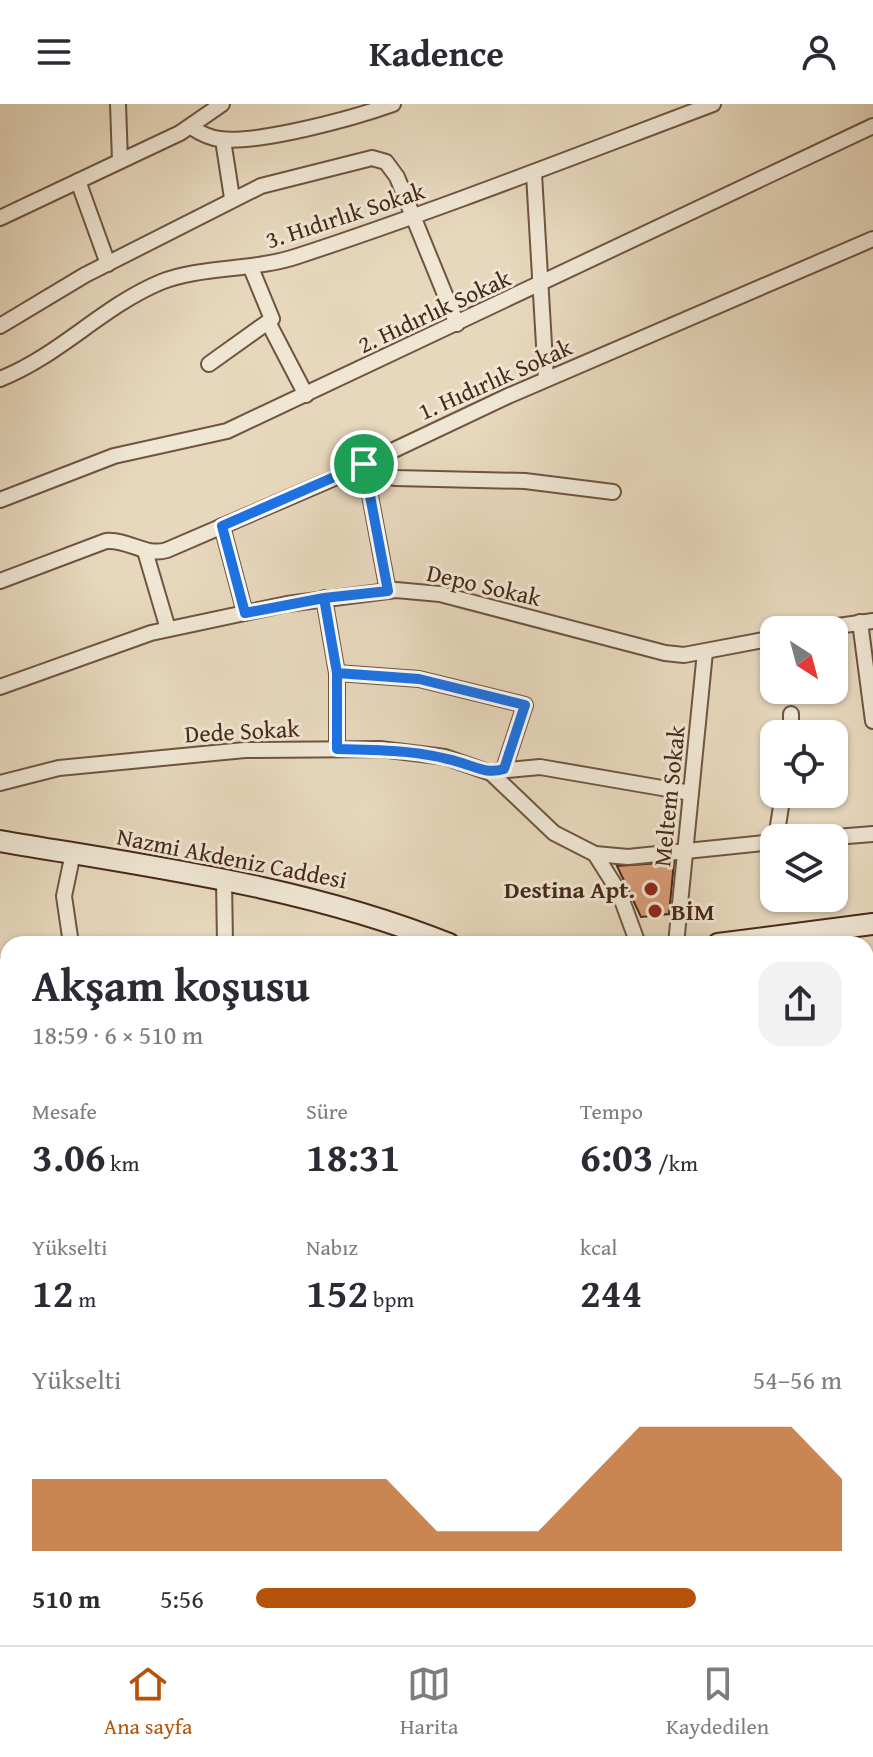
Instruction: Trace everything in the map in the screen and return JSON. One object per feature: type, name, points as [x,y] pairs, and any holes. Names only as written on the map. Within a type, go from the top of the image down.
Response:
[{"type":"street","points":[[118,104],[120,161]]},
{"type":"street","points":[[0,218],[191,127],[222,104]]},
{"type":"street","points":[[191,127],[208,137],[223,140],[345,120],[393,104]]},
{"type":"street","name":"3. Hıdırlık Sokak","points":[[0,379],[45,356],[133,297],[162,282],[251,268],[296,257],[534,174],[713,104]]},
{"type":"street","name":"2. Hıdırlık Sokak","points":[[0,500],[114,456],[227,431],[873,126]]},
{"type":"street","points":[[223,140],[232,198]]},
{"type":"street","points":[[0,326],[232,198],[287,177],[346,162],[379,159],[391,166],[457,324]]},
{"type":"street","points":[[534,174],[546,379]]},
{"type":"street","points":[[78,181],[108,264]]},
{"type":"street","name":"1. Hıdırlık Sokak","points":[[0,581],[106,541],[122,540],[145,551],[167,550],[364,464],[546,379],[873,239]]},
{"type":"street","points":[[209,364],[272,319],[251,268]]},
{"type":"street","points":[[268,322],[306,395]]},
{"type":"street","points":[[364,464],[380,475],[395,478],[534,481],[613,492]]},
{"type":"street","points":[[364,464],[388,591]]},
{"type":"street","points":[[222,526],[245,613]]},
{"type":"street","points":[[145,551],[168,629]]},
{"type":"street","name":"Depo Sokak","points":[[0,687],[168,629],[324,598],[388,591],[440,594],[665,653],[705,652],[760,641]]},
{"type":"street","points":[[324,598],[337,673],[337,749]]},
{"type":"street","points":[[866,622],[873,721]]},
{"type":"street","name":"Meltem Sokak","points":[[677,936],[705,652]]},
{"type":"street","points":[[337,673],[419,679],[525,705],[498,771],[540,767],[691,793]]},
{"type":"street","points":[[791,714],[791,720]]},
{"type":"street","name":"Dede Sokak","points":[[0,783],[59,768],[245,750],[411,751],[498,771],[554,833],[595,854]]},
{"type":"street","points":[[848,836],[873,834]]},
{"type":"street","name":"Nazmi Akdeniz Caddesi","points":[[0,841],[224,880],[337,904],[427,936]]},
{"type":"street","points":[[595,854],[628,857],[760,842]]},
{"type":"street","points":[[70,936],[64,896],[73,853]]},
{"type":"street","points":[[595,854],[619,892],[635,936]]},
{"type":"street","points":[[224,880],[225,936]]},
{"type":"street","points":[[780,936],[873,924]]},
{"type":"building","name":"Destina Apt.","points":[[674,862],[669,914],[641,917],[617,866]]},
{"type":"place","name":"Destina Apt.","points":[[651,889]]},
{"type":"place","name":"BİM","points":[[655,911]]},
{"type":"route","points":[[364,464],[222,526],[245,613],[324,598],[337,673],[419,679],[525,705],[504,769],[491,773],[445,757],[411,751],[337,749],[337,673],[324,598],[388,591],[364,464]]}]
